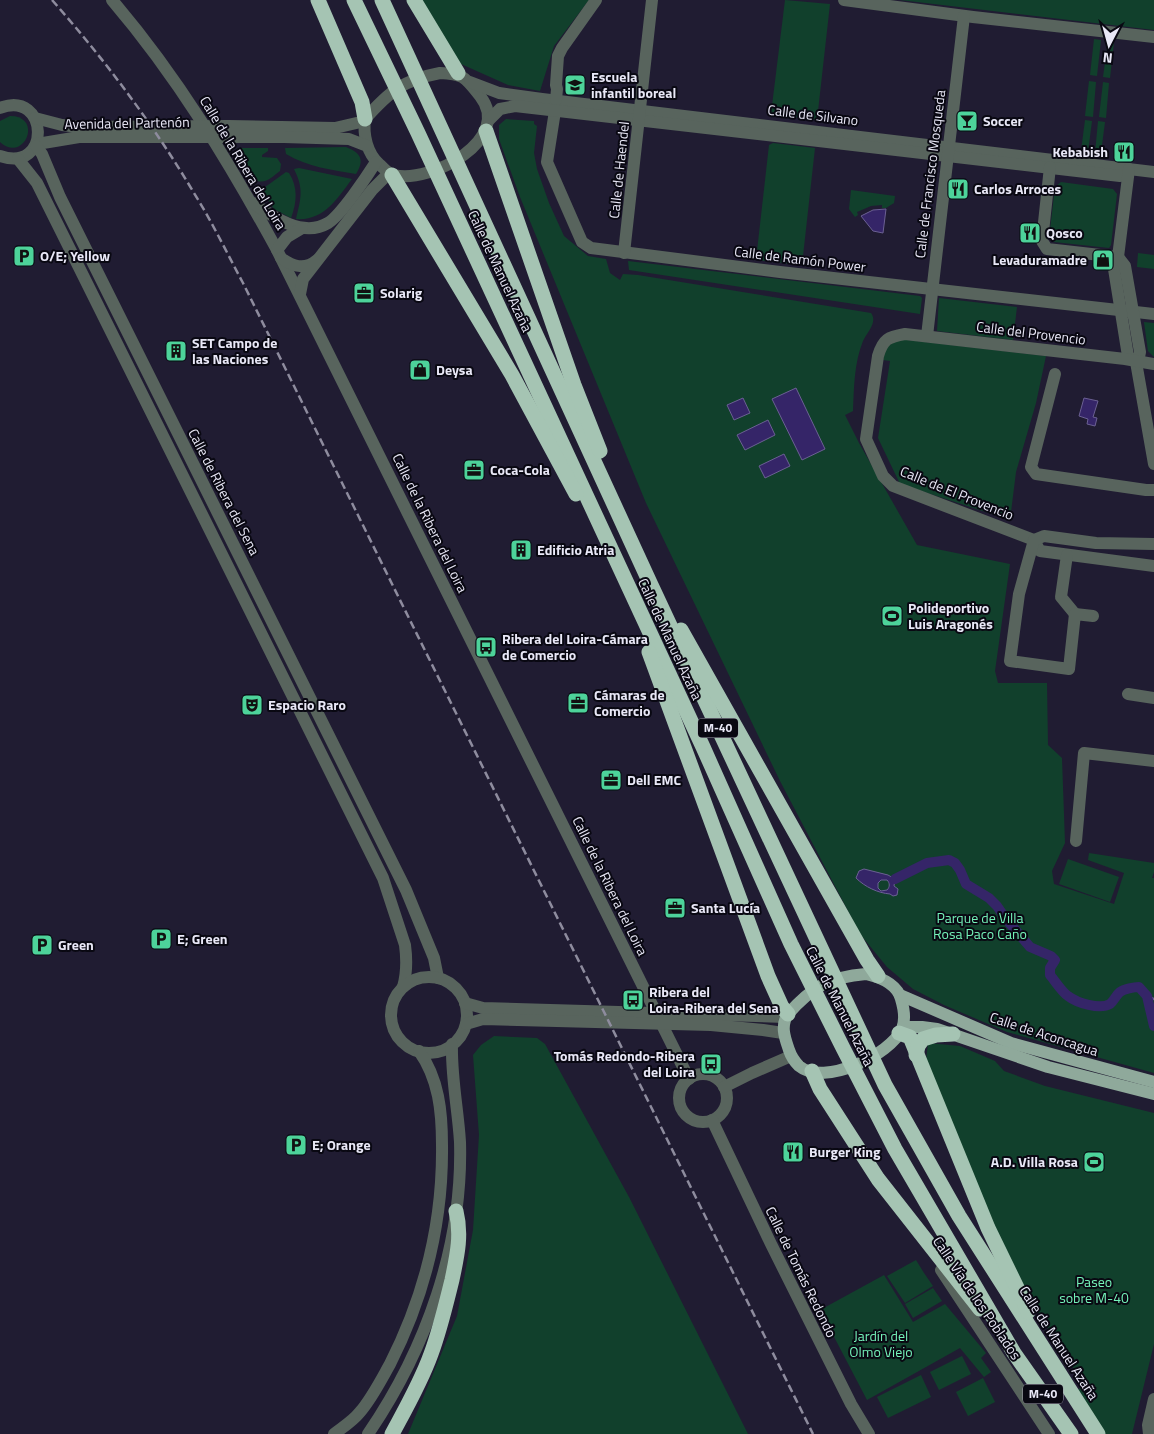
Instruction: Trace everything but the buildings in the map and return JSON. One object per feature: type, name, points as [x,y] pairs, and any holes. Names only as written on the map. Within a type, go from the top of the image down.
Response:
[{"type":"highway","points":[[318,0],[368,116]]},
{"type":"highway","name":"Calle de Manuel Azaña","points":[[354,0],[418,133],[707,756],[791,944],[895,1149],[1014,1353],[1071,1434]]},
{"type":"highway","name":"Calle de Manuel Azaña","points":[[382,0],[651,585],[886,1085],[959,1216],[1098,1434]]},
{"type":"highway","points":[[414,0],[464,78]]},
{"type":"highway","points":[[487,125],[574,385],[651,585],[689,642],[862,952],[872,975]]},
{"type":"highway","points":[[396,175],[512,374],[565,476],[613,554],[768,976],[782,1007],[789,1013]]},
{"type":"highway","points":[[899,1033],[910,1037],[988,1228],[1023,1300],[1039,1344]]},
{"type":"highway","points":[[916,1055],[918,1046],[923,1039],[936,1035],[953,1034]]},
{"type":"highway","points":[[818,1072],[820,1089],[878,1179],[1014,1353]]},
{"type":"highway","points":[[392,1434],[431,1354],[445,1309],[458,1252],[460,1225],[456,1211]]},
{"type":"main road","points":[[872,975],[890,984],[900,995],[905,1010],[899,1033],[884,1050],[863,1062],[845,1069],[818,1072],[800,1067],[791,1056],[783,1033],[789,1013],[806,994],[824,983],[846,976],[872,975]]},
{"type":"main road","name":"Calle de Aconcagua","points":[[900,995],[1011,1043],[1154,1082]]},
{"type":"main road","name":"Calle de Aconcagua","points":[[899,1033],[922,1027],[953,1034],[1048,1067],[1154,1094]]},
{"type":"street","name":"Calle de la Ribera del Loira","points":[[112,0],[138,31],[195,111],[251,202],[279,254],[690,1079]]},
{"type":"street","points":[[556,105],[556,85],[560,52],[596,0]]},
{"type":"street","name":"Calle de Haendel","points":[[624,253],[652,0]]},
{"type":"street","points":[[844,0],[964,16],[1154,37]]},
{"type":"street","name":"Calle de Francisco Mosqueda","points":[[927,336],[964,16]]},
{"type":"street","points":[[300,294],[303,279],[372,190],[396,175],[420,175],[441,168],[461,157],[476,144],[487,125],[484,100],[464,78],[440,73],[422,77],[405,84],[387,95],[368,116],[367,146],[371,156],[376,162],[396,175]]},
{"type":"street","name":"Calle de Silvano","points":[[464,78],[499,93],[556,105],[1128,173],[1154,180]]},
{"type":"street","name":"Avenida del Partenón","points":[[0,108],[9,105],[25,108],[35,118],[62,125],[79,132],[319,133],[349,139],[367,146]]},
{"type":"street","name":"Calle de Silvano","points":[[487,125],[500,108],[556,105]]},
{"type":"street","name":"Calle de Ramón Power","points":[[556,105],[547,162],[582,242],[592,248],[1154,314]]},
{"type":"street","name":"Avenida del Partenón","points":[[319,133],[368,116]]},
{"type":"street","points":[[0,156],[18,159],[28,154],[36,145],[39,136],[39,128],[35,118]]},
{"type":"street","name":"Avenida del Partenón","points":[[36,145],[62,139],[79,132]]},
{"type":"street","name":"Calle de Ribera del Sena","points":[[36,145],[42,154],[60,197],[406,890],[434,958],[438,978]]},
{"type":"street","name":"Calle de Silvano","points":[[949,151],[1050,168],[1128,173],[1154,172]]},
{"type":"street","name":"Calle de Ribera del Sena","points":[[18,159],[37,183],[383,878],[393,905],[407,956],[403,987]]},
{"type":"street","points":[[321,257],[314,263],[298,267],[290,265],[279,254],[287,237],[302,228],[319,226],[329,222],[357,189],[376,162]]},
{"type":"street","points":[[1050,168],[1042,241],[1047,249],[1118,257]]},
{"type":"street","points":[[1128,173],[1118,257],[1125,266],[1126,311],[1140,352],[1136,362],[1154,464]]},
{"type":"street","points":[[251,202],[278,219],[302,228]]},
{"type":"street","name":"Calle del Provencio","points":[[904,334],[1125,359],[1154,364]]},
{"type":"street","name":"Calle de El Provencio","points":[[904,334],[890,337],[881,345],[878,356],[866,439],[883,476],[893,486],[1034,540]]},
{"type":"street","points":[[1055,374],[1031,467],[1036,474],[1154,490]]},
{"type":"street","points":[[1034,540],[1044,536],[1096,543],[1154,544]]},
{"type":"street","points":[[1034,540],[1040,551],[1154,566]]},
{"type":"street","points":[[1034,540],[1019,594],[1010,660],[1069,668],[1075,614],[1062,597],[1067,555]]},
{"type":"street","points":[[1075,614],[1093,616]]},
{"type":"street","points":[[1128,694],[1154,698]]},
{"type":"street","points":[[1076,841],[1084,753],[1154,761]]},
{"type":"street","name":"Calle de Ribera del Sena","points":[[345,802],[352,802],[356,805],[373,840],[386,852]]},
{"type":"street","points":[[419,978],[438,978],[451,985],[462,996],[465,1003],[466,1024],[463,1031],[452,1044],[440,1051],[419,1051],[404,1043],[398,1037],[391,1017],[392,1004],[403,987],[419,978]]},
{"type":"street","points":[[465,1003],[488,1013],[711,1020],[789,1013]]},
{"type":"street","points":[[466,1024],[488,1013]]},
{"type":"street","points":[[711,1020],[783,1033]]},
{"type":"street","points":[[368,1434],[398,1386],[412,1358],[444,1268],[456,1211],[460,1144],[452,1068],[452,1044]]},
{"type":"street","points":[[322,1434],[333,1434],[360,1413],[390,1364],[417,1301],[433,1248],[441,1190],[442,1131],[438,1094],[434,1080],[419,1051]]},
{"type":"street","points":[[724,1087],[791,1056]]},
{"type":"street","points":[[709,1075],[724,1087],[727,1100],[725,1107],[718,1117],[705,1122],[692,1119],[682,1109],[680,1096],[684,1084],[695,1076],[709,1075]]},
{"type":"street","name":"Calle de Tomás Redondo","points":[[712,1120],[752,1206],[847,1396],[869,1434]]},
{"type":"street","name":"Calle Vía de los Poblados","points":[[878,1179],[964,1304],[1049,1434]]},
{"type":"street","points":[[1149,1434],[1148,1425],[1154,1399]]},
{"type":"green space","points":[[420,0],[589,0],[554,46],[540,91],[508,85],[461,64]]},
{"type":"green space","points":[[785,0],[830,4],[817,120],[771,114]]},
{"type":"green space","points":[[900,0],[1154,0],[1154,30]]},
{"type":"green space","points":[[1094,39],[1101,40],[1097,76],[1090,75]]},
{"type":"green space","points":[[1108,41],[1114,42],[1110,78],[1103,77]]},
{"type":"green space","points":[[1089,81],[1096,82],[1093,117],[1085,116]]},
{"type":"green space","points":[[1103,82],[1109,83],[1106,118],[1099,117]]},
{"type":"green space","points":[[10,116],[20,118],[26,123],[28,130],[27,137],[23,143],[16,147],[9,147],[0,142],[0,121]]},
{"type":"green space","name":"Parque de Villa Rosa Paco Caño","points":[[506,119],[534,121],[534,124],[537,126],[534,153],[537,169],[549,203],[564,236],[588,256],[606,259],[610,273],[620,280],[623,274],[638,275],[871,313],[873,323],[863,341],[856,367],[853,411],[845,415],[917,545],[1010,564],[995,671],[998,683],[1047,683],[1048,745],[1062,758],[1065,843],[1052,871],[1054,884],[1114,904],[1124,873],[1088,860],[1089,853],[1154,863],[1152,878],[1154,878],[1154,1073],[1007,1032],[944,1005],[913,989],[887,967],[860,934],[780,781],[646,503],[520,197],[499,139],[499,125]]},
{"type":"green space","points":[[1085,120],[1092,121],[1088,152],[1081,151]]},
{"type":"green space","points":[[1098,121],[1105,122],[1101,153],[1095,153]]},
{"type":"green space","points":[[773,143],[815,148],[802,265],[756,260],[769,145]]},
{"type":"green space","points":[[346,147],[358,154],[360,158],[359,169],[356,174],[303,162],[286,154],[285,148]]},
{"type":"green space","points":[[237,148],[268,148],[268,151],[262,157],[277,158],[281,164],[280,171],[265,181],[255,180]]},
{"type":"green space","points":[[299,168],[352,179],[335,201],[322,212],[306,219],[296,219],[301,194],[294,169]]},
{"type":"green space","points":[[286,172],[292,178],[295,189],[295,200],[291,218],[274,209],[261,190]]},
{"type":"green space","points":[[1061,182],[1113,189],[1117,194],[1111,245],[1109,248],[1054,242],[1049,238],[1055,187]]},
{"type":"green space","points":[[851,190],[895,196],[894,203],[886,208],[882,208],[882,205],[871,206],[857,212],[858,215],[855,217],[849,209]]},
{"type":"green space","points":[[1138,253],[1154,255],[1154,269],[1137,267]]},
{"type":"green space","points":[[628,261],[920,296],[922,298],[920,314],[629,270]]},
{"type":"green space","points":[[939,298],[1017,307],[1013,340],[937,331]]},
{"type":"green space","points":[[1144,322],[1154,323],[1154,357],[1148,351]]},
{"type":"green space","points":[[899,339],[1046,356],[1036,403],[1016,472],[1010,520],[900,484],[878,438],[890,361],[883,360],[886,347]]},
{"type":"green space","points":[[1068,859],[1119,877],[1110,902],[1059,884]]},
{"type":"green space","points":[[494,1036],[537,1038],[545,1044],[629,1197],[748,1434],[408,1434],[457,1316],[473,1230],[479,1135],[473,1055],[481,1045]]},
{"type":"green space","name":"Paseo sobre M-40","points":[[928,1043],[960,1046],[995,1061],[1004,1071],[1045,1086],[1154,1113],[1154,1344],[1132,1434],[1104,1434],[1075,1392],[1084,1385],[1037,1312],[982,1201],[926,1061]]},
{"type":"green space","points":[[916,1260],[933,1286],[905,1303],[887,1276]]},
{"type":"green space","name":"Jardín del Olmo Viejo","points":[[884,1275],[913,1322],[945,1304],[986,1353],[981,1358],[991,1372],[984,1377],[960,1348],[867,1400],[820,1310]]},
{"type":"green space","points":[[933,1288],[942,1301],[913,1318],[905,1304]]},
{"type":"green space","points":[[962,1356],[971,1374],[939,1390],[930,1372]]},
{"type":"green space","points":[[921,1375],[931,1397],[888,1418],[877,1397]]},
{"type":"green space","points":[[983,1378],[995,1402],[968,1416],[956,1392]]},
{"type":"shaded area","points":[[886,209],[883,233],[873,231],[861,216],[873,210]]},
{"type":"shaded area","points":[[796,388],[825,449],[802,460],[772,399]]},
{"type":"shaded area","points":[[743,398],[750,413],[734,420],[727,405]]},
{"type":"shaded area","points":[[1084,398],[1098,401],[1093,417],[1097,418],[1095,426],[1087,424],[1088,419],[1079,416]]},
{"type":"shaded area","points":[[768,420],[775,435],[745,450],[737,435]]},
{"type":"shaded area","points":[[784,454],[790,466],[765,478],[759,466]]},
{"type":"shaded area","points":[[864,869],[888,875],[895,879],[894,886],[898,889],[897,895],[893,896],[863,884],[856,878],[859,871]],"holes":[[[881,880],[887,880],[889,888],[881,891],[878,888],[878,883]]]},
{"type":"waterway","points":[[895,879],[927,863],[949,860],[955,863],[966,884],[989,898],[1030,947],[1051,956],[1055,960],[1050,968],[1050,975],[1065,994],[1083,1003],[1106,1006],[1122,991],[1139,987],[1147,996],[1154,1026]]},
{"type":"waterway","points":[[1147,996],[1154,999]]},
{"type":"railway","points":[[52,0],[109,69],[162,142],[201,204],[243,283],[813,1434]]},
{"type":"place","name":"Escuela infantil boreal","points":[[575,85]]},
{"type":"place","name":"Soccer","points":[[967,121]]},
{"type":"place","name":"Kebabish","points":[[1124,152]]},
{"type":"place","name":"Carlos Arroces","points":[[958,189]]},
{"type":"place","name":"Qosco","points":[[1030,233]]},
{"type":"place","name":"O/E; Yellow","points":[[24,256]]},
{"type":"place","name":"Levaduramadre","points":[[1103,260]]},
{"type":"place","name":"Solarig","points":[[364,293]]},
{"type":"place","name":"SET Campo de las Naciones","points":[[176,351]]},
{"type":"place","name":"Deysa","points":[[420,370]]},
{"type":"place","name":"Coca-Cola","points":[[474,470]]},
{"type":"place","name":"Edificio Atria","points":[[521,550]]},
{"type":"place","name":"Polideportivo Luis Aragonés","points":[[892,616]]},
{"type":"place","name":"Ribera del Loira-Cámara de Comercio","points":[[486,647]]},
{"type":"place","name":"Cámaras de Comercio","points":[[578,703]]},
{"type":"place","name":"Espacio Raro","points":[[252,705]]},
{"type":"place","name":"Dell EMC","points":[[611,780]]},
{"type":"place","name":"Santa Lucía","points":[[675,908]]},
{"type":"place","name":"E; Green","points":[[161,939]]},
{"type":"place","name":"Green","points":[[42,945]]},
{"type":"place","name":"Ribera del Loira-Ribera del Sena","points":[[633,1000]]},
{"type":"place","name":"Tomás Redondo-Ribera del Loira","points":[[711,1064]]},
{"type":"place","name":"E; Orange","points":[[296,1145]]},
{"type":"place","name":"Burger King","points":[[793,1152]]},
{"type":"place","name":"A.D. Villa Rosa","points":[[1094,1162]]}]
